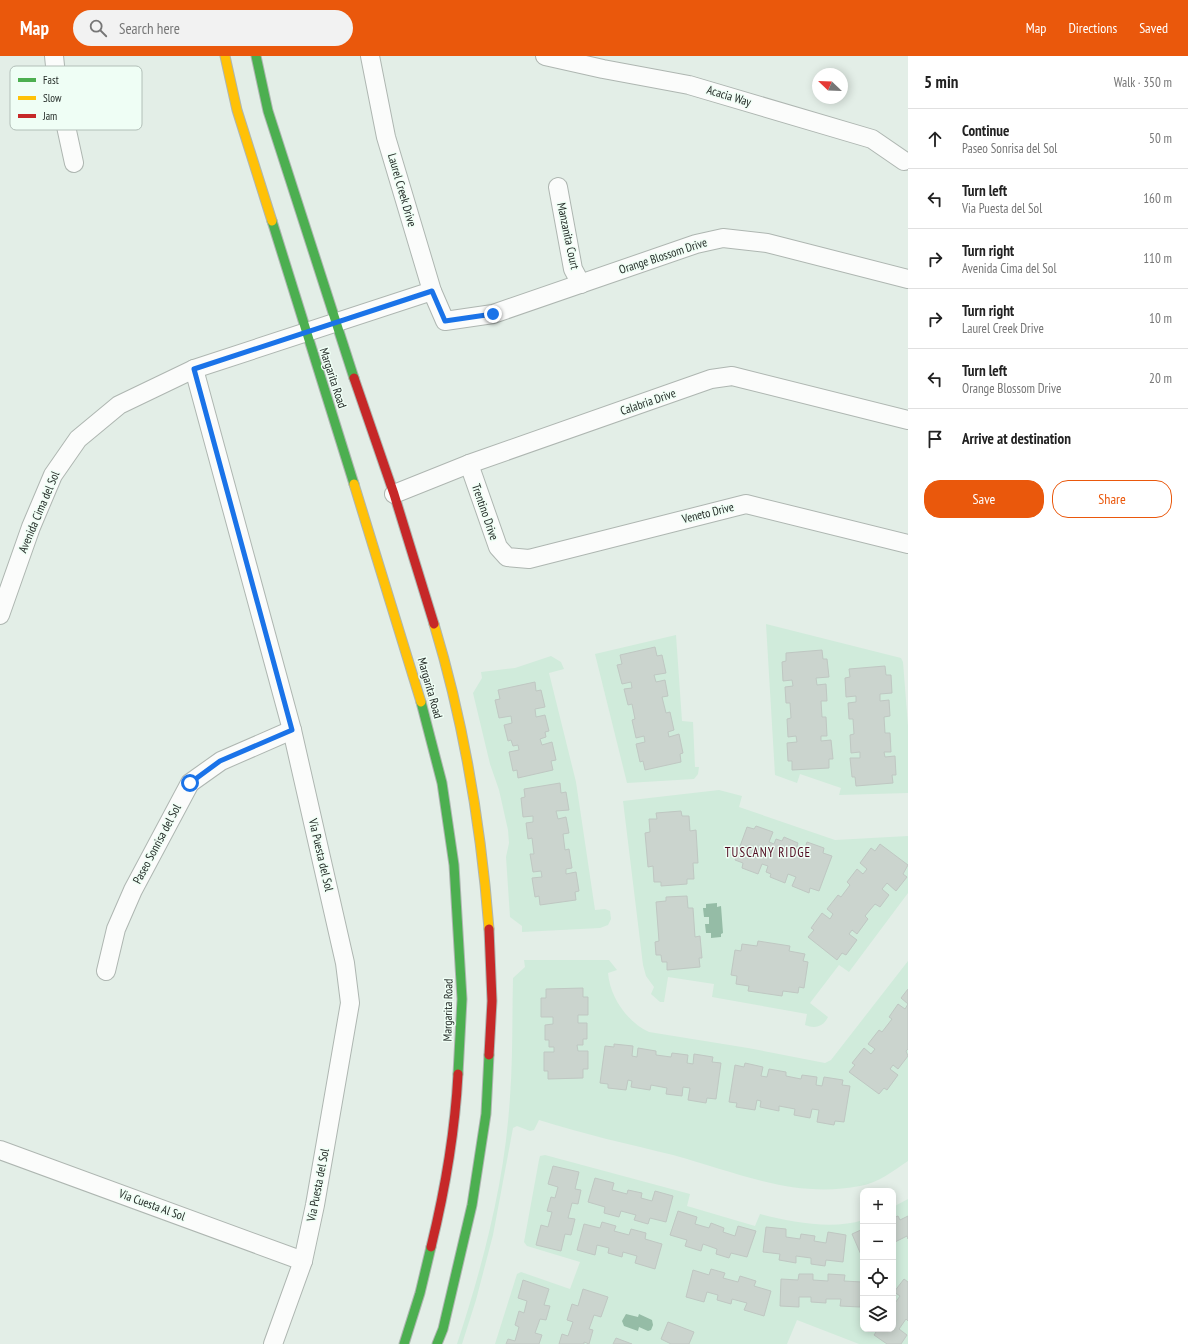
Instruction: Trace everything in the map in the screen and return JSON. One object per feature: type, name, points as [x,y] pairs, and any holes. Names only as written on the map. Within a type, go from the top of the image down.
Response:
[{"type":"main road","name":"Margarita Road","points":[[225,56],[237,110],[305,332],[355,484],[416,681],[442,783],[454,865],[462,999],[456,1113],[441,1206],[420,1293],[404,1344]]},
{"type":"main road","name":"Margarita Road","points":[[256,56],[268,111],[335,322],[394,494],[446,665],[477,813],[492,947],[492,1001],[486,1114],[472,1205],[443,1329],[437,1344]]},
{"type":"street","points":[[54,56],[55,66]]},
{"type":"street","name":"Laurel Creek Drive","points":[[370,56],[386,137],[432,291],[445,321]]},
{"type":"street","name":"Acacia Way","points":[[545,56],[603,69],[689,84],[872,139],[904,161]]},
{"type":"street","points":[[67,130],[74,163]]},
{"type":"street","name":"Manzanita Court","points":[[558,187],[573,270],[581,284]]},
{"type":"street","name":"Orange Blossom Drive","points":[[445,321],[493,314],[696,244],[723,238],[767,243],[908,279]]},
{"type":"street","name":"Avenida Cima del Sol","points":[[0,615],[31,527],[53,475],[78,439],[119,405],[194,369],[432,291]]},
{"type":"street","name":"Via Puesta del Sol","points":[[194,369],[292,730],[345,963],[350,1002],[315,1205],[303,1261],[273,1344]]},
{"type":"street","name":"Calabria Drive","points":[[394,494],[469,464],[711,380],[732,376],[908,420]]},
{"type":"street","name":"Trentino Drive","points":[[469,464],[498,547],[507,557]]},
{"type":"street","name":"Veneto Drive","points":[[507,557],[529,559],[746,504],[908,544]]},
{"type":"street","name":"Paseo Sonrisa del Sol","points":[[106,971],[116,929],[133,890],[190,783],[220,761],[292,730]]},
{"type":"street","name":"Via Cuesta Al Sol","points":[[0,1150],[303,1261]]},
{"type":"shaded area","points":[[766,624],[901,658],[903,662],[908,726],[908,793],[839,795],[841,788],[800,774],[797,783],[775,775]]},
{"type":"shaded area","points":[[676,635],[682,721],[693,722],[695,767],[699,767],[698,774],[694,779],[627,783],[595,654]]},
{"type":"shaded area","points":[[551,656],[561,662],[564,669],[549,673],[576,782],[595,910],[605,909],[610,911],[611,919],[608,925],[600,928],[522,932],[522,926],[510,917],[506,857],[509,843],[508,830],[473,693],[482,678],[481,672],[515,668]]},
{"type":"shaded area","points":[[719,790],[742,796],[739,807],[835,840],[908,836],[908,893],[849,972],[839,965],[810,1003],[828,1017],[821,1025],[812,1027],[805,1025],[807,1014],[712,997],[714,984],[668,977],[664,1002],[660,1002],[651,994],[654,987],[646,976],[643,965],[623,801]]},
{"type":"shaded area","points":[[717,903],[717,907],[721,906],[723,933],[721,934],[721,937],[711,938],[711,933],[706,933],[705,924],[709,924],[709,917],[704,917],[703,908],[706,908],[706,904]]},
{"type":"shaded area","points":[[524,960],[609,960],[617,970],[608,973],[609,982],[616,1000],[634,1022],[649,1032],[748,1048],[825,1063],[831,1060],[908,961],[908,1161],[885,1176],[867,1184],[836,1189],[812,1189],[765,1182],[673,1155],[539,1120],[534,1130],[530,1131],[517,1126],[513,1128],[493,1235],[476,1300],[462,1344],[457,1344],[476,1284],[498,1191],[510,1097],[513,978],[525,967]]},
{"type":"shaded area","points":[[545,1155],[690,1194],[687,1206],[755,1226],[760,1214],[785,1220],[825,1225],[860,1221],[860,1332],[896,1332],[896,1205],[908,1199],[908,1344],[859,1344],[797,1320],[787,1344],[495,1344],[517,1274],[521,1272],[570,1289],[580,1262],[527,1246],[524,1242],[540,1156]]},
{"type":"shaded area","points":[[626,1314],[638,1317],[639,1314],[652,1320],[653,1325],[651,1330],[648,1331],[639,1327],[638,1331],[624,1326],[622,1321]]},
{"type":"building","points":[[655,647],[657,656],[662,655],[666,673],[654,675],[656,682],[665,680],[668,696],[662,697],[666,713],[670,712],[674,730],[668,732],[669,737],[679,734],[683,753],[680,754],[681,762],[645,770],[643,761],[640,762],[636,744],[645,742],[644,736],[636,738],[632,720],[635,719],[632,704],[628,705],[624,689],[632,688],[631,682],[622,684],[617,665],[622,664],[620,655]]},
{"type":"building","points":[[822,650],[823,659],[827,659],[829,677],[816,678],[817,685],[826,684],[827,701],[821,701],[822,717],[826,717],[827,736],[821,736],[821,741],[831,740],[833,759],[829,759],[829,768],[792,770],[792,761],[788,761],[787,743],[797,742],[796,736],[788,737],[787,719],[791,718],[790,703],[786,703],[785,687],[793,686],[792,680],[783,681],[782,662],[786,661],[786,653]]},
{"type":"building","points":[[885,666],[886,675],[891,675],[892,693],[880,694],[880,701],[889,700],[890,716],[884,717],[885,733],[890,733],[891,752],[884,752],[885,757],[895,756],[896,775],[892,775],[893,783],[856,786],[855,777],[852,777],[850,758],[860,758],[860,752],[851,753],[850,735],[854,734],[853,719],[849,719],[848,703],[856,702],[856,696],[846,697],[845,678],[850,677],[849,669]]},
{"type":"building","points":[[535,682],[536,691],[541,690],[545,707],[535,709],[536,717],[545,715],[549,731],[545,732],[546,737],[540,739],[542,745],[552,742],[556,760],[551,761],[553,770],[518,778],[517,770],[513,771],[509,752],[519,750],[518,745],[513,746],[511,740],[508,741],[504,725],[512,723],[511,716],[499,718],[495,700],[500,699],[498,690]]},
{"type":"building","points":[[560,783],[561,793],[566,792],[569,810],[556,811],[558,819],[566,817],[569,833],[563,834],[565,850],[569,849],[572,868],[566,869],[566,874],[576,872],[579,891],[575,892],[576,900],[540,905],[539,896],[535,897],[532,878],[542,877],[541,871],[533,872],[530,854],[534,854],[532,838],[528,839],[526,823],[533,822],[533,816],[523,817],[521,798],[525,797],[524,789]]},
{"type":"building","points":[[681,811],[682,816],[689,816],[690,831],[696,830],[698,863],[693,863],[694,879],[687,879],[687,884],[661,886],[661,882],[654,882],[653,866],[648,867],[645,833],[650,832],[649,819],[657,819],[656,813]]},
{"type":"building","points":[[756,826],[773,832],[769,842],[774,844],[776,839],[782,841],[784,837],[798,843],[796,850],[803,853],[807,842],[824,848],[823,853],[832,856],[819,891],[810,888],[809,893],[792,886],[796,877],[788,874],[785,883],[770,877],[771,874],[766,872],[768,866],[762,864],[758,874],[742,868],[743,863],[735,860],[747,827],[754,829]]},
{"type":"building","points":[[880,844],[908,865],[903,874],[907,877],[896,891],[887,883],[882,889],[889,895],[880,907],[875,904],[865,916],[868,919],[857,934],[852,930],[849,934],[857,940],[846,955],[842,953],[837,960],[808,937],[814,930],[811,928],[822,913],[830,919],[833,914],[827,909],[838,895],[841,897],[850,885],[847,882],[857,869],[863,874],[867,869],[860,863],[871,848],[875,851]]},
{"type":"building","points":[[687,896],[688,908],[693,908],[695,937],[700,936],[702,958],[699,958],[700,967],[667,970],[667,962],[662,962],[661,955],[656,955],[655,942],[659,941],[656,902],[666,901],[666,897]]},
{"type":"building","points":[[758,941],[790,946],[789,951],[805,954],[803,961],[808,962],[804,988],[799,987],[798,993],[783,991],[782,996],[748,991],[749,986],[736,984],[737,976],[731,975],[735,950],[741,951],[742,944],[757,946]]},
{"type":"building","points":[[583,988],[583,997],[588,997],[588,1015],[578,1015],[578,1023],[587,1023],[587,1039],[583,1039],[583,1045],[577,1045],[578,1051],[588,1051],[588,1069],[583,1069],[583,1078],[548,1079],[548,1071],[544,1071],[544,1052],[554,1052],[554,1047],[549,1047],[549,1040],[545,1040],[545,1025],[553,1024],[553,1017],[541,1017],[541,998],[546,998],[546,989]]},
{"type":"building","points":[[908,989],[908,1004],[901,998]]},
{"type":"building","points":[[898,1004],[905,1009],[908,1004],[908,1049],[906,1051],[908,1056],[898,1069],[893,1065],[890,1069],[898,1075],[887,1090],[884,1088],[879,1094],[849,1072],[855,1065],[852,1063],[864,1048],[871,1054],[875,1049],[868,1044],[879,1030],[882,1032],[892,1019],[889,1017]]},
{"type":"building","points":[[614,1044],[633,1046],[632,1056],[637,1057],[638,1048],[656,1051],[656,1055],[671,1057],[672,1053],[688,1055],[687,1063],[693,1064],[694,1054],[713,1057],[712,1062],[721,1063],[716,1099],[707,1098],[706,1103],[688,1100],[690,1088],[683,1087],[682,1096],[666,1094],[667,1088],[651,1085],[650,1090],[631,1087],[632,1081],[628,1080],[626,1090],[608,1088],[608,1084],[600,1083],[605,1046],[614,1047]]},
{"type":"building","points":[[745,1063],[763,1067],[761,1076],[767,1077],[769,1069],[786,1072],[786,1076],[801,1079],[802,1075],[817,1077],[816,1085],[822,1086],[824,1077],[843,1080],[842,1085],[850,1086],[844,1122],[835,1121],[834,1125],[817,1122],[819,1110],[812,1109],[810,1118],[794,1115],[795,1109],[779,1106],[779,1111],[760,1107],[761,1101],[757,1100],[755,1110],[736,1107],[737,1103],[729,1102],[735,1065],[744,1067]]},
{"type":"building","points":[[553,1166],[579,1172],[575,1189],[581,1190],[578,1204],[572,1203],[568,1218],[575,1219],[571,1235],[565,1234],[561,1251],[536,1245],[541,1225],[548,1227],[552,1212],[547,1211],[551,1197],[555,1198],[558,1187],[548,1184]]},
{"type":"building","points":[[595,1178],[614,1183],[612,1190],[627,1194],[628,1190],[642,1193],[641,1198],[652,1201],[655,1191],[673,1196],[666,1222],[650,1218],[648,1224],[634,1220],[636,1215],[621,1211],[619,1217],[604,1213],[605,1207],[588,1202]]},
{"type":"building","points":[[678,1211],[697,1217],[695,1224],[709,1228],[711,1223],[724,1228],[723,1232],[735,1236],[738,1226],[756,1231],[747,1257],[731,1253],[729,1258],[716,1254],[717,1249],[703,1244],[701,1251],[685,1246],[687,1240],[670,1235]]},
{"type":"building","points":[[898,1216],[900,1220],[908,1216],[908,1239],[907,1236],[896,1242],[896,1217]]},
{"type":"building","points":[[602,1222],[616,1226],[614,1231],[629,1235],[631,1229],[646,1233],[645,1239],[662,1244],[655,1269],[635,1263],[637,1256],[623,1252],[622,1257],[608,1253],[609,1248],[597,1245],[595,1255],[577,1250],[584,1224],[600,1228]]},
{"type":"building","points":[[766,1227],[786,1229],[786,1237],[800,1239],[801,1234],[815,1236],[814,1241],[826,1243],[828,1232],[846,1235],[843,1262],[826,1260],[825,1266],[811,1264],[811,1258],[796,1256],[796,1263],[779,1260],[780,1254],[763,1252]]},
{"type":"building","points":[[860,1230],[860,1252],[852,1234]]},
{"type":"building","points":[[711,1269],[725,1273],[723,1278],[738,1282],[740,1276],[756,1281],[754,1286],[771,1291],[764,1316],[744,1310],[747,1303],[732,1299],[731,1304],[717,1300],[718,1295],[707,1292],[704,1302],[686,1297],[693,1270],[709,1275]]},
{"type":"building","points":[[799,1274],[813,1274],[813,1280],[828,1281],[828,1274],[845,1275],[844,1281],[860,1282],[860,1307],[840,1306],[841,1299],[826,1299],[826,1303],[811,1302],[811,1297],[799,1297],[799,1307],[780,1306],[781,1279],[798,1280]]},
{"type":"building","points":[[904,1279],[908,1282],[908,1321],[906,1319],[899,1329],[907,1335],[901,1344],[887,1344],[874,1335],[876,1332],[896,1332],[896,1302],[900,1296],[896,1293],[896,1289]]},
{"type":"building","points":[[523,1280],[549,1289],[544,1305],[550,1306],[546,1320],[540,1319],[535,1333],[542,1335],[539,1344],[506,1344],[508,1339],[515,1341],[519,1327],[515,1325],[519,1311],[524,1313],[527,1301],[518,1298]]},
{"type":"building","points":[[583,1289],[608,1297],[601,1317],[594,1315],[589,1329],[593,1330],[589,1344],[584,1342],[584,1344],[559,1344],[562,1334],[568,1336],[573,1322],[567,1320],[572,1304],[578,1306]]},
{"type":"building","points":[[668,1322],[694,1332],[689,1344],[671,1344],[661,1339]]},
{"type":"building","points":[[616,1338],[632,1344],[613,1344]]},
{"type":"traffic: fast","points":[[256,56],[268,111],[354,378]]},
{"type":"traffic: fast","points":[[272,221],[354,484]]},
{"type":"traffic: fast","points":[[421,702],[442,783],[454,865],[462,999],[458,1074]]},
{"type":"traffic: fast","points":[[437,1344],[443,1329],[472,1205],[486,1114],[489,1055]]},
{"type":"traffic: fast","points":[[404,1344],[420,1293],[431,1247]]},
{"type":"traffic: slow","points":[[225,56],[237,110],[272,221]]},
{"type":"traffic: slow","points":[[354,484],[421,702]]},
{"type":"traffic: slow","points":[[434,624],[445,661],[470,775],[486,890],[489,929]]},
{"type":"traffic: jam","points":[[354,378],[394,494],[434,624]]},
{"type":"traffic: jam","points":[[489,929],[492,1001],[489,1055]]},
{"type":"traffic: jam","points":[[431,1247],[449,1161],[457,1096],[458,1074]]},
{"type":"district","name":"TUSCANY RIDGE","points":[[768,852]]},
{"type":"route","points":[[190,783],[220,761],[292,730],[194,369],[432,291],[445,321],[493,314]]}]
